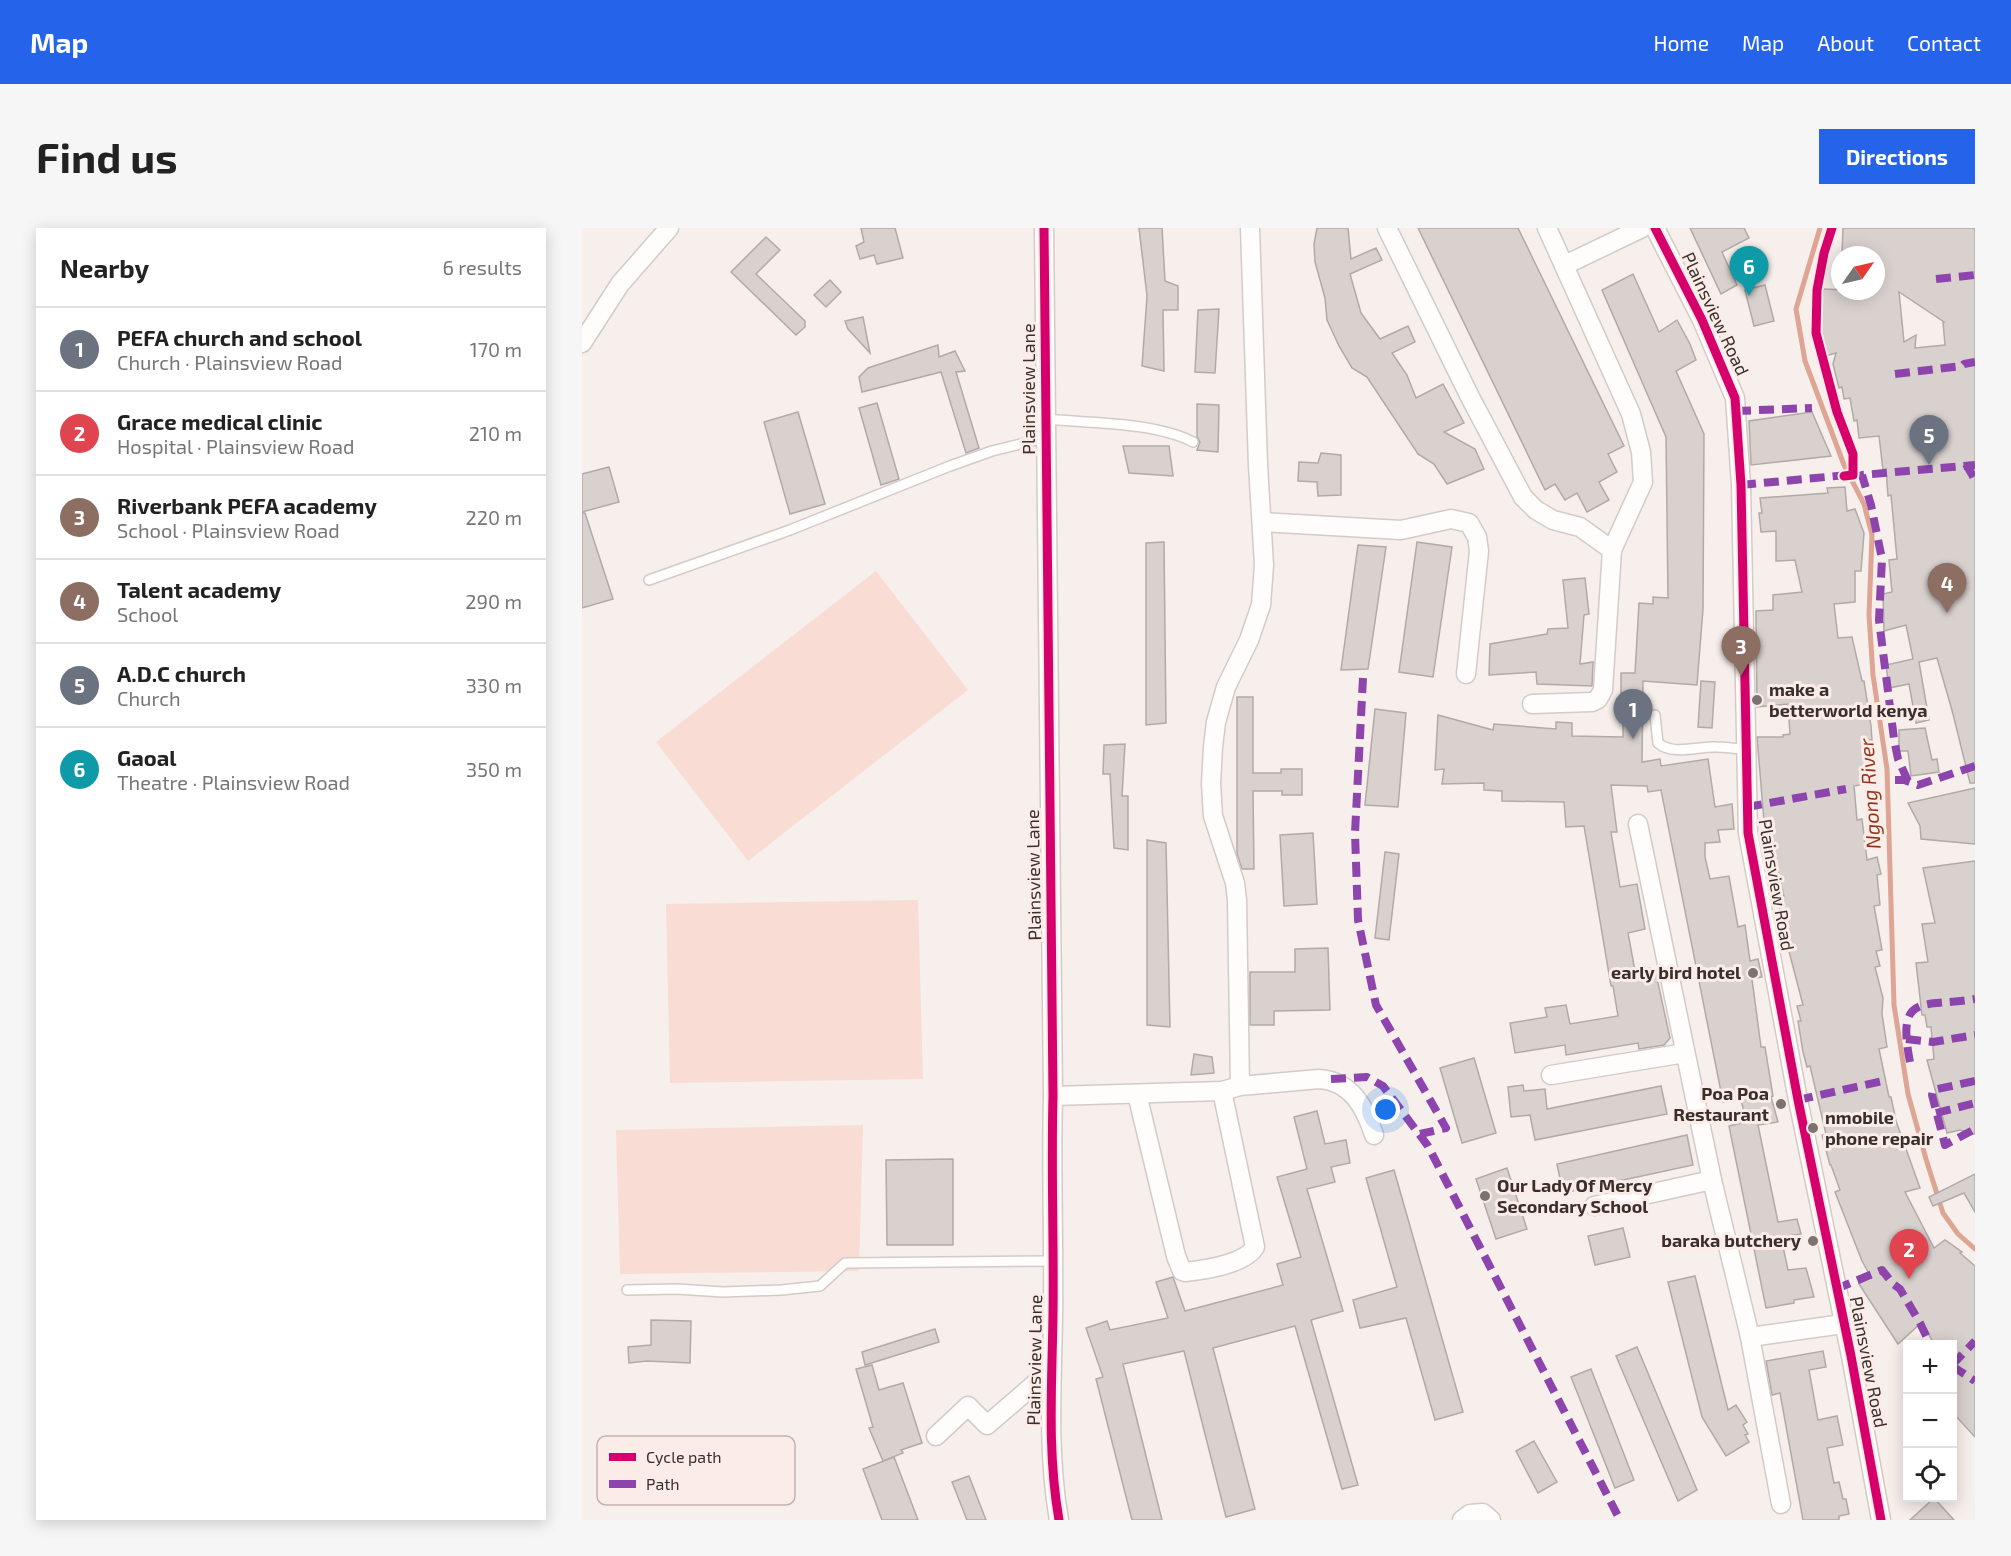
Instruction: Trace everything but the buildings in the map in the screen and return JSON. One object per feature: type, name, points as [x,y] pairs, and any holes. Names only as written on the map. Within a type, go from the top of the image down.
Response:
[{"type":"street","points":[[582,343],[620,284],[669,228]]},
{"type":"street","name":"Plainsview Lane","points":[[1044,228],[1053,1096],[1050,1416],[1053,1486],[1059,1520]]},
{"type":"street","points":[[1240,1086],[1237,900],[1235,883],[1213,816],[1212,756],[1216,722],[1227,687],[1249,640],[1261,605],[1264,565],[1258,465],[1250,228]]},
{"type":"street","points":[[1387,228],[1470,397],[1523,497],[1536,510],[1553,520],[1580,527],[1612,550]]},
{"type":"street","points":[[1532,704],[1592,702],[1598,699],[1604,690],[1612,550],[1643,482],[1641,452],[1631,414],[1565,265],[1546,228]]},
{"type":"street","points":[[1565,265],[1642,228]]},
{"type":"street","name":"Plainsview Road","points":[[1655,228],[1702,320],[1735,398],[1741,485],[1748,833],[1881,1520]]},
{"type":"street","points":[[1262,522],[1401,530],[1451,519],[1469,523],[1477,537],[1479,552],[1466,674]]},
{"type":"street","points":[[1638,824],[1685,1053],[1750,1337],[1781,1504]]},
{"type":"street","points":[[1551,1075],[1685,1053]]},
{"type":"street","points":[[1053,1096],[1221,1091],[1240,1086],[1331,1079],[1343,1084],[1357,1098],[1374,1135]]},
{"type":"street","points":[[1137,1094],[1176,1256],[1182,1271],[1185,1272],[1237,1260],[1248,1255],[1255,1247],[1221,1091]]},
{"type":"street","points":[[1594,1206],[1713,1180]]},
{"type":"street","points":[[1750,1337],[1844,1324]]},
{"type":"street","points":[[936,1437],[968,1406],[987,1425],[1051,1370]]},
{"type":"street","points":[[1462,1520],[1470,1514],[1483,1513],[1491,1520]]},
{"type":"lane","points":[[1045,419],[1132,427],[1175,435],[1193,442]]},
{"type":"lane","points":[[650,580],[790,530],[950,466],[1045,438]]},
{"type":"lane","points":[[1655,715],[1658,743],[1663,748],[1678,750],[1715,747],[1746,749]]},
{"type":"lane","points":[[627,1290],[677,1289],[723,1292],[820,1286],[845,1263],[1052,1261]]},
{"type":"shaded area","points":[[876,571],[968,690],[748,861],[656,742]]},
{"type":"shaded area","points":[[918,900],[923,1079],[670,1083],[666,904]]},
{"type":"shaded area","points":[[863,1125],[859,1271],[620,1274],[616,1130]]},
{"type":"waterway","name":"Ngong River","points":[[1820,228],[1796,309],[1805,361],[1844,465],[1864,504],[1872,535],[1869,615],[1873,675],[1887,769],[1894,1005],[1908,1094],[1943,1213],[1958,1234],[1975,1249]]},
{"type":"marked path","points":[[1936,279],[1975,275]]},
{"type":"marked path","points":[[1895,374],[1962,366],[1975,362]]},
{"type":"marked path","points":[[1736,411],[1812,408]]},
{"type":"marked path","points":[[1966,464],[1975,480]]},
{"type":"marked path","points":[[1908,781],[1898,759],[1894,739],[1879,620],[1882,559],[1871,505],[1862,475],[1975,465]]},
{"type":"marked path","points":[[1741,485],[1847,475]]},
{"type":"marked path","points":[[1363,678],[1355,833],[1358,920],[1376,1005],[1446,1128],[1420,1134]]},
{"type":"marked path","points":[[1895,780],[1904,780],[1918,785],[1975,766]]},
{"type":"marked path","points":[[1747,807],[1846,789]]},
{"type":"marked path","points":[[1910,1062],[1907,1023],[1911,1013],[1918,1007],[1928,1004],[1975,999]]},
{"type":"marked path","points":[[1906,1039],[1933,1042],[1975,1035]]},
{"type":"marked path","points":[[1331,1079],[1367,1077],[1383,1086],[1428,1146],[1620,1520]]},
{"type":"marked path","points":[[1798,1100],[1887,1080]]},
{"type":"marked path","points":[[1975,1081],[1933,1090],[1932,1095],[1945,1145],[1975,1129]]},
{"type":"marked path","points":[[1936,1113],[1975,1103]]},
{"type":"marked path","points":[[1836,1289],[1882,1270],[1900,1289],[1928,1340]]},
{"type":"marked path","points":[[1957,1360],[1975,1341]]},
{"type":"marked path","points":[[1957,1369],[1975,1381]]},
{"type":"cycle path","points":[[1044,228],[1053,1096],[1051,1418],[1053,1469],[1059,1520]]},
{"type":"cycle path","points":[[1655,228],[1702,320],[1735,398],[1741,485],[1748,833],[1881,1520]]},
{"type":"cycle path","points":[[1832,228],[1824,253],[1817,290],[1816,333],[1837,412],[1853,454],[1853,475],[1844,476]]},
{"type":"place","name":"Gaoal","points":[[1749,296]]},
{"type":"place","name":"A.D.C church","points":[[1929,465]]},
{"type":"place","name":"Talent academy","points":[[1947,613]]},
{"type":"place","name":"Riverbank PEFA academy","points":[[1741,676]]},
{"type":"place","name":"make a betterworld kenya","points":[[1757,700]]},
{"type":"place","name":"PEFA church and school","points":[[1633,739]]},
{"type":"place","name":"early bird hotel","points":[[1753,973]]},
{"type":"place","name":"Poa Poa Restaurant","points":[[1781,1104]]},
{"type":"place","name":"nmobile phone repair","points":[[1813,1128]]},
{"type":"place","name":"Our Lady Of Mercy Secondary School","points":[[1485,1196]]},
{"type":"place","name":"baraka butchery","points":[[1813,1241]]},
{"type":"place","name":"Grace medical clinic","points":[[1909,1279]]}]
